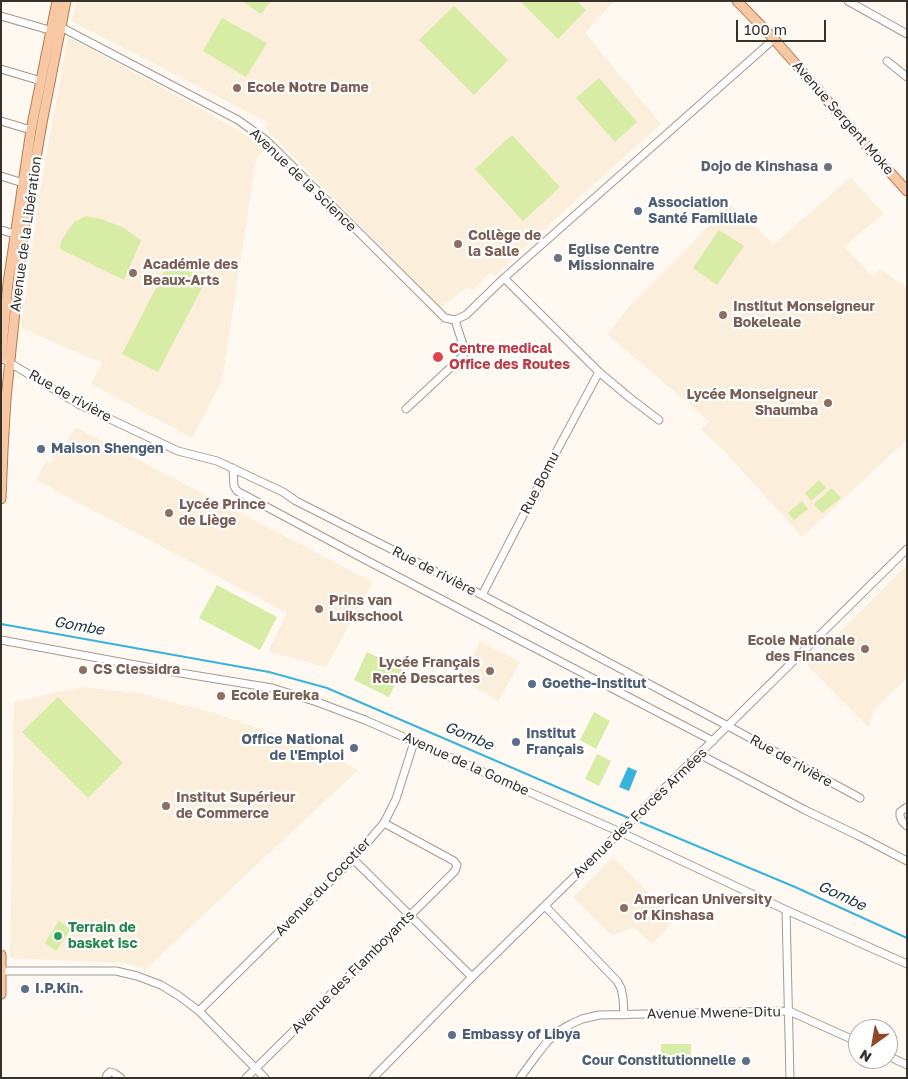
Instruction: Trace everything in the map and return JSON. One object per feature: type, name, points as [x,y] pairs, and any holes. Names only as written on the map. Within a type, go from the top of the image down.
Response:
[{"type":"main road","name":"Avenue de la Libération","points":[[1,499],[4,393],[2,333],[5,282],[19,234],[42,123],[56,28],[57,1]]},
{"type":"main road","name":"Avenue de la Libération","points":[[4,360],[23,183],[31,130],[41,80],[66,1]]},
{"type":"main road","name":"Avenue Sergent Moke","points":[[737,1],[774,39],[907,191]]},
{"type":"main road","points":[[1,955],[1,994]]},
{"type":"street","points":[[848,1],[907,34]]},
{"type":"street","name":"Avenue de la Science","points":[[1,16],[56,28],[238,120],[266,141],[445,318],[455,320]]},
{"type":"street","points":[[406,409],[463,356],[464,348],[455,320],[466,315],[504,278],[774,39]]},
{"type":"street","points":[[887,61],[907,77]]},
{"type":"street","points":[[1,69],[41,80]]},
{"type":"street","points":[[1,121],[31,130]]},
{"type":"street","points":[[1,176],[23,183]]},
{"type":"street","points":[[1,230],[19,234]]},
{"type":"street","points":[[504,278],[600,372],[659,420]]},
{"type":"street","name":"Rue de rivière","points":[[4,360],[80,405],[178,451],[217,461],[283,492],[296,501],[482,595],[860,798]]},
{"type":"street","name":"Rue Bomu","points":[[482,595],[600,372]]},
{"type":"street","points":[[233,468],[234,486],[237,491],[713,741]]},
{"type":"street","name":"Avenue des Forces Armées","points":[[373,1078],[472,976],[627,826],[907,549]]},
{"type":"street","name":"Avenue de la Gombe","points":[[1,640],[272,688],[325,705],[365,720],[620,832],[786,910],[907,964]]},
{"type":"street","name":"Avenue du Cocotier","points":[[199,1011],[353,859],[384,823],[396,800],[414,742]]},
{"type":"street","points":[[699,754],[907,861]]},
{"type":"street","points":[[907,807],[900,812],[900,816],[907,826]]},
{"type":"street","name":"Avenue des Flamboyants","points":[[246,1078],[411,916],[457,868],[457,864],[454,861],[384,823]]},
{"type":"street","points":[[353,859],[472,976]]},
{"type":"street","points":[[545,906],[616,981],[621,988],[624,1014]]},
{"type":"street","points":[[786,910],[790,1078]]},
{"type":"street","points":[[1,971],[116,971],[161,985],[199,1011],[265,1078]]},
{"type":"street","name":"Avenue Mwene-Ditu","points":[[523,1076],[548,1042],[559,1031],[582,1019],[599,1015],[789,1011],[848,1038]]},
{"type":"street","points":[[106,1078],[110,1072],[121,1078]]},
{"type":"shaded area","points":[[77,1],[291,1],[295,3],[295,1],[614,1],[585,33],[661,124],[533,239],[495,276],[491,272],[472,291],[468,287],[440,308],[266,129],[267,122],[71,21]]},
{"type":"shaded area","name":"Académie des Beaux-Arts","points":[[68,37],[203,110],[266,147],[256,160],[222,381],[192,438],[91,384],[102,363],[21,328],[41,184]]},
{"type":"shaded area","points":[[851,177],[884,214],[844,246],[872,276],[881,269],[907,288],[907,440],[802,537],[726,453],[701,429],[709,421],[607,334],[635,300],[730,205],[774,244]]},
{"type":"shaded area","name":"Lycée Prince de Liège","points":[[75,427],[373,582],[326,667],[268,651],[287,613],[36,480],[46,461],[50,463],[58,448],[62,450]]},
{"type":"shaded area","name":"Ecole Nationale des Finances","points":[[907,565],[907,678],[873,712],[869,728],[807,665]]},
{"type":"shaded area","name":"Lycée Français René Descartes","points":[[480,641],[520,662],[498,701],[461,680]]},
{"type":"shaded area","name":"Institut Supérieur de Commerce","points":[[81,687],[138,693],[217,714],[317,748],[358,770],[146,969],[125,963],[10,958],[14,702]]},
{"type":"shaded area","name":"American University of Kinshasa","points":[[613,857],[675,920],[652,944],[633,927],[612,936],[573,897]]},
{"type":"green space","points":[[242,1],[271,1],[261,14]]},
{"type":"green space","points":[[520,1],[577,1],[586,10],[558,39]]},
{"type":"green space","points":[[454,6],[508,60],[474,95],[419,40]]},
{"type":"green space","points":[[222,18],[267,43],[246,77],[203,51]]},
{"type":"green space","points":[[599,78],[637,122],[615,142],[576,98]]},
{"type":"green space","points":[[512,135],[560,187],[523,221],[475,169]]},
{"type":"green space","points":[[86,216],[101,219],[122,227],[141,240],[124,280],[60,249],[61,241],[74,222]]},
{"type":"green space","points":[[719,230],[744,246],[717,285],[693,268]]},
{"type":"green space","points":[[170,261],[206,280],[158,372],[122,354]]},
{"type":"green space","points":[[819,480],[826,488],[811,501],[805,493]]},
{"type":"green space","points":[[832,488],[841,498],[822,513],[814,504]]},
{"type":"green space","points":[[802,501],[808,509],[794,520],[788,513]]},
{"type":"green space","points":[[217,585],[277,617],[260,650],[199,618]]},
{"type":"green space","points":[[367,652],[402,669],[389,697],[354,680]]},
{"type":"green space","points":[[58,697],[123,763],[88,798],[22,732]]},
{"type":"green space","points":[[594,712],[610,721],[596,749],[580,740]]},
{"type":"green space","points":[[597,754],[611,761],[599,786],[585,779]]},
{"type":"green space","name":"Terrain de basket isc","points":[[59,921],[71,929],[56,951],[45,943]]},
{"type":"green space","points":[[661,1044],[691,1044],[691,1059],[661,1059]]},
{"type":"water","points":[[628,767],[637,771],[629,791],[619,787]]},
{"type":"waterway","name":"Gombe","points":[[1,624],[269,672],[327,688],[631,819]]},
{"type":"waterway","name":"Gombe","points":[[635,820],[795,887],[907,938]]},
{"type":"place","name":"Ecole Notre Dame","points":[[237,88]]},
{"type":"place","name":"Dojo de Kinshasa","points":[[828,167]]},
{"type":"place","name":"Association Santé Familliale","points":[[638,211]]},
{"type":"place","name":"Collège de la Salle","points":[[458,244]]},
{"type":"place","name":"Eglise Centre Missionnaire","points":[[558,258]]},
{"type":"place","name":"Académie des Beaux-Arts","points":[[133,273]]},
{"type":"place","name":"Institut Monseigneur Bokeleale","points":[[723,315]]},
{"type":"place","name":"Centre medical Office des Routes","points":[[438,357]]},
{"type":"place","name":"Lycée Monseigneur Shaumba","points":[[828,403]]},
{"type":"place","name":"Maison Shengen","points":[[41,449]]},
{"type":"place","name":"Lycée Prince de Liège","points":[[169,513]]},
{"type":"place","name":"Prins van Luikschool","points":[[319,609]]},
{"type":"place","name":"Ecole Nationale des Finances","points":[[865,649]]},
{"type":"place","name":"CS Clessidra","points":[[83,670]]},
{"type":"place","name":"Lycée Français René Descartes","points":[[490,671]]},
{"type":"place","name":"Goethe-Institut","points":[[532,684]]},
{"type":"place","name":"Ecole Eureka","points":[[221,696]]},
{"type":"place","name":"Institut Français","points":[[516,742]]},
{"type":"place","name":"Office National de l'Emploi","points":[[354,748]]},
{"type":"place","name":"Institut Supérieur de Commerce","points":[[166,806]]},
{"type":"place","name":"American University of Kinshasa","points":[[624,908]]},
{"type":"place","name":"Terrain de basket isc","points":[[58,936]]},
{"type":"place","name":"I.P.Kin.","points":[[25,989]]},
{"type":"place","name":"Embassy of Libya","points":[[452,1035]]},
{"type":"place","name":"Cour Constitutionnelle","points":[[746,1061]]}]
